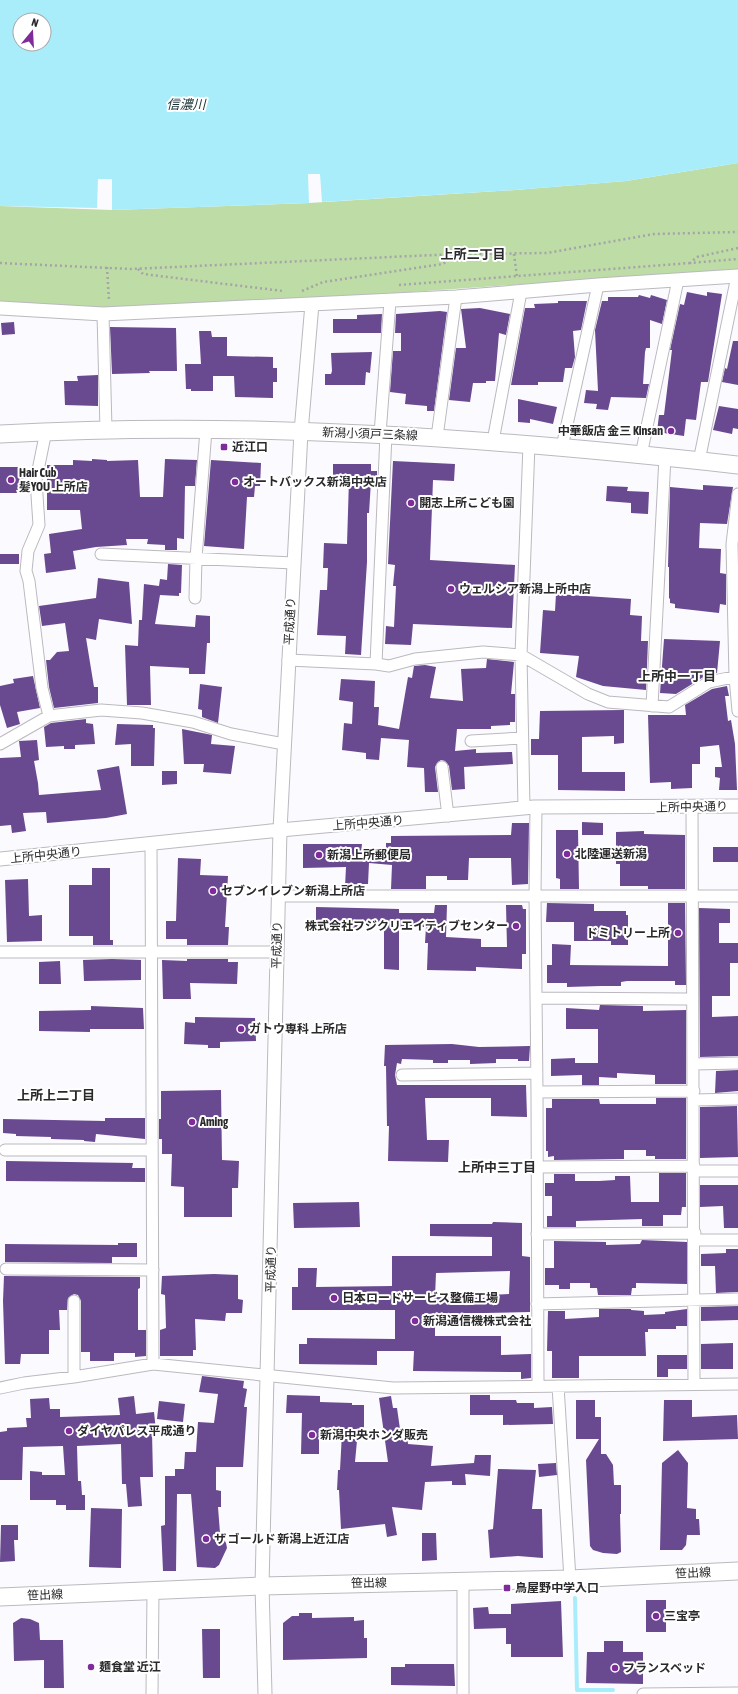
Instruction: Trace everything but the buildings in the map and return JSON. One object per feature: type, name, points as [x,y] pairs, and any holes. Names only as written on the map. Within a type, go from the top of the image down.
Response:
[{"type":"main road","name":"新潟小須戸三条線","points":[[0,434],[106,429],[383,434],[529,444],[738,465]]},
{"type":"main road","name":"笹出線","points":[[0,1597],[262,1586],[738,1572]]},
{"type":"street","points":[[0,308],[106,314],[312,298],[390,301],[738,276],[699,461]]},
{"type":"street","points":[[642,455],[678,280]]},
{"type":"street","points":[[562,447],[598,285]]},
{"type":"street","points":[[493,441],[521,292]]},
{"type":"street","points":[[437,437],[456,297]]},
{"type":"street","name":"平成通り","points":[[265,1694],[262,1586],[280,830],[301,432],[312,298]]},
{"type":"street","points":[[376,664],[383,434],[390,301]]},
{"type":"street","points":[[106,314],[106,429]]},
{"type":"street","points":[[195,598],[196,558],[206,430]]},
{"type":"street","points":[[46,431],[36,480],[39,525],[28,551],[26,571],[29,581],[42,688],[49,716]]},
{"type":"street","points":[[529,444],[521,655],[522,738],[530,808],[535,896],[537,998],[538,1386]]},
{"type":"street","points":[[652,706],[665,458]]},
{"type":"street","points":[[738,494],[732,544],[738,711]]},
{"type":"street","points":[[101,554],[294,564]]},
{"type":"street","points":[[288,660],[376,664],[389,666],[415,659],[484,652],[521,655],[588,694],[608,702],[669,707],[709,682],[736,676]]},
{"type":"street","points":[[0,744],[49,716],[101,710],[142,713],[192,722],[231,734],[284,744]]},
{"type":"street","points":[[471,741],[522,738]]},
{"type":"street","points":[[442,766],[448,816]]},
{"type":"street","name":"上所中央通り","points":[[0,859],[280,830],[530,808],[738,806]]},
{"type":"street","points":[[692,807],[691,897],[695,1236],[694,1384]]},
{"type":"street","points":[[151,844],[153,1364]]},
{"type":"street","points":[[278,896],[738,896]]},
{"type":"street","points":[[0,952],[277,952]]},
{"type":"street","points":[[537,998],[686,999]]},
{"type":"street","points":[[694,1064],[738,1063]]},
{"type":"street","points":[[402,1075],[537,1073]]},
{"type":"street","points":[[537,1092],[694,1095],[738,1099]]},
{"type":"street","points":[[5,1150],[152,1150]]},
{"type":"street","points":[[538,1167],[738,1171]]},
{"type":"street","points":[[537,1234],[695,1236],[738,1240]]},
{"type":"street","points":[[6,1269],[153,1270]]},
{"type":"street","points":[[537,1304],[738,1299]]},
{"type":"street","points":[[74,1301],[74,1377]]},
{"type":"street","points":[[0,1388],[24,1383],[74,1377],[153,1364],[393,1388],[738,1384]]},
{"type":"street","points":[[558,1386],[570,1578]]},
{"type":"street","points":[[463,1581],[463,1694]]},
{"type":"street","points":[[152,1694],[153,1590]]},
{"type":"street","points":[[643,1694],[738,1693]]},
{"type":"path","points":[[0,263],[137,268],[456,254],[547,253],[654,234],[738,232]]},
{"type":"path","points":[[690,263],[697,257],[738,248]]},
{"type":"path","points":[[312,298],[298,293],[323,282],[443,264],[456,254]]},
{"type":"path","points":[[514,254],[517,276]]},
{"type":"path","points":[[391,286],[738,259]]},
{"type":"path","points":[[106,314],[107,268]]},
{"type":"path","points":[[137,268],[143,274],[290,292]]},
{"type":"green space","points":[[738,163],[738,269],[327,298],[103,309],[0,303],[0,206],[112,210],[309,203],[515,190],[626,181]]},
{"type":"water","name":"信濃川","points":[[0,0],[738,0],[738,163],[626,181],[515,190],[322,202],[320,174],[308,174],[309,203],[112,210],[112,179],[98,179],[97,208],[0,206]]},
{"type":"waterway","points":[[575,1598],[577,1690],[613,1690]]},
{"type":"place","name":"中華飯店 金三 Kinsan","points":[[671,431]]},
{"type":"place","name":"近江口","points":[[224,447]]},
{"type":"place","name":"Hair Cub 髪YOU 上所店","points":[[11,480]]},
{"type":"place","name":"オートバックス新潟中央店","points":[[235,482]]},
{"type":"place","name":"開志上所こども園","points":[[411,503]]},
{"type":"place","name":"ウェルシア新潟上所中店","points":[[451,589]]},
{"type":"place","name":"北陸運送新潟","points":[[567,854]]},
{"type":"place","name":"新潟上所郵便局","points":[[319,855]]},
{"type":"place","name":"セブンイレブン新潟上所店","points":[[213,891]]},
{"type":"place","name":"株式会社フジクリエイティブセンター","points":[[516,926]]},
{"type":"place","name":"ドミトリー上所","points":[[678,933]]},
{"type":"place","name":"ガトウ専科 上所店","points":[[241,1029]]},
{"type":"place","name":"Aming","points":[[192,1122]]},
{"type":"place","name":"日本ロードサービス整備工場","points":[[334,1298]]},
{"type":"place","name":"新潟通信機株式会社","points":[[415,1321]]},
{"type":"place","name":"ダイヤパレス平成通り","points":[[69,1431]]},
{"type":"place","name":"新潟中央ホンダ販売","points":[[312,1435]]},
{"type":"place","name":"ザ ゴールド 新潟上近江店","points":[[206,1539]]},
{"type":"place","name":"鳥屋野中学入口","points":[[507,1588]]},
{"type":"place","name":"三宝亭","points":[[656,1616]]},
{"type":"place","name":"麺食堂 近江","points":[[91,1667]]},
{"type":"place","name":"フランスベッド","points":[[615,1668]]},
{"type":"district","name":"上所二丁目","points":[[473,254]]},
{"type":"district","name":"上所中一丁目","points":[[677,676]]},
{"type":"district","name":"上所上二丁目","points":[[56,1095]]},
{"type":"district","name":"上所中三丁目","points":[[497,1167]]}]
